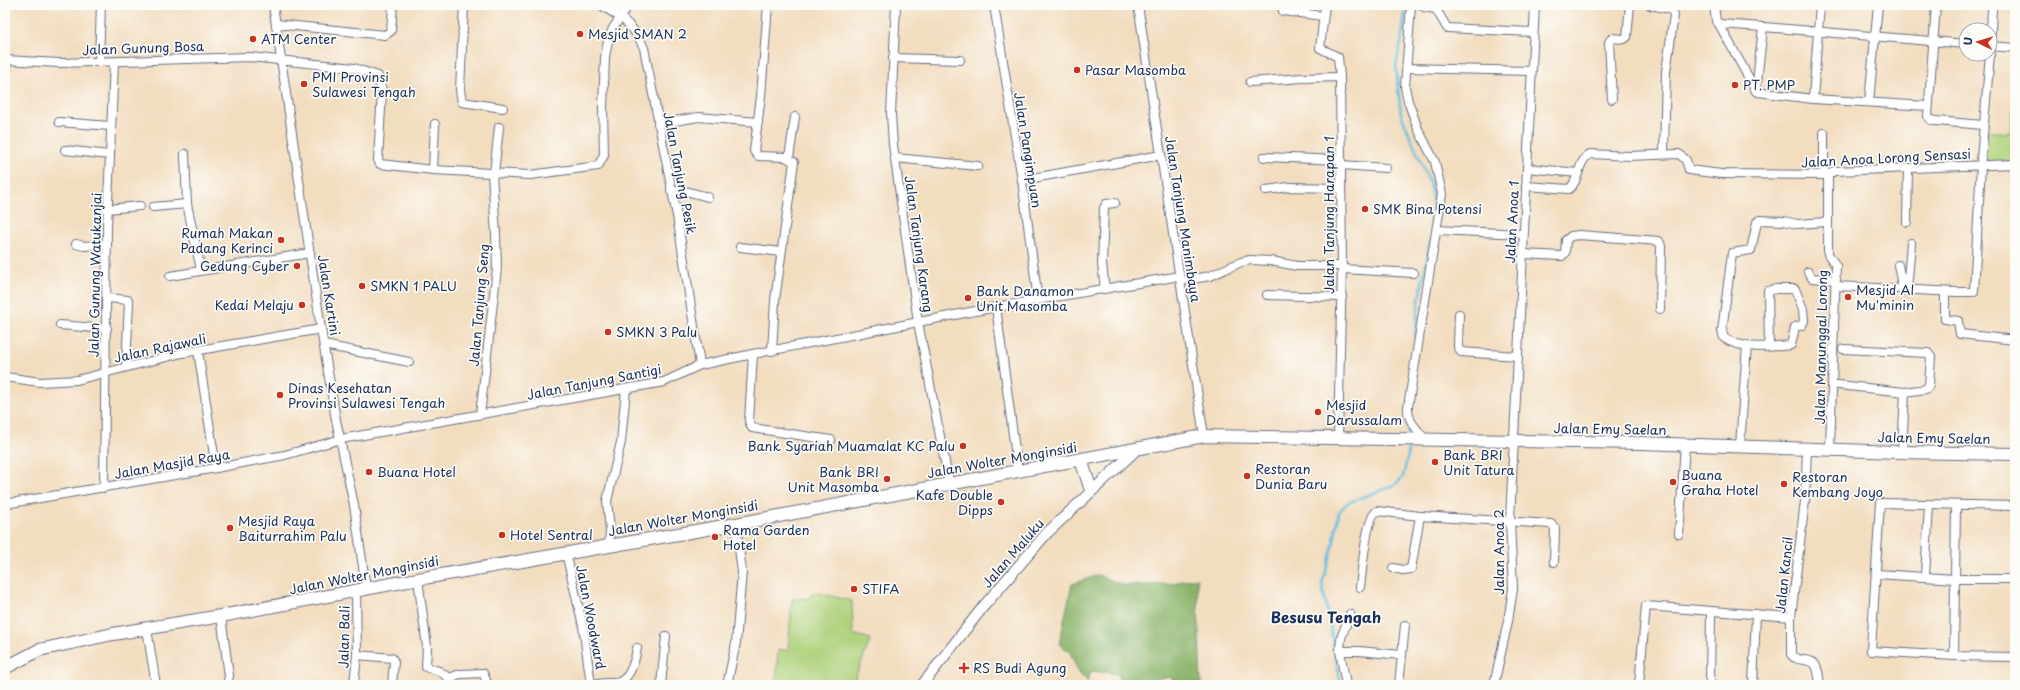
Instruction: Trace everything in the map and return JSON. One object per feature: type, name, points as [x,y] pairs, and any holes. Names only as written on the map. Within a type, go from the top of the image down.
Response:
[{"type":"highway","name":"Jalan Emy Saelan","points":[[1204,436],[1423,441],[1515,441],[2015,454]]},
{"type":"highway","name":"Jalan Wolter Monginsidi","points":[[5,668],[26,656],[51,646],[222,616],[361,589],[736,524],[1204,436]]},
{"type":"highway","points":[[1081,460],[1091,490]]},
{"type":"main road","name":"Jalan Maluku","points":[[922,685],[1032,549],[1091,490],[1136,450]]},
{"type":"street","points":[[99,62],[102,5]]},
{"type":"street","name":"Jalan Kartini","points":[[273,5],[295,162],[321,329],[354,505],[361,589]]},
{"type":"street","points":[[276,24],[385,35],[391,31],[393,5]]},
{"type":"street","points":[[464,5],[460,90],[462,102],[503,108]]},
{"type":"street","name":"Jalan Tanjung Pesik","points":[[601,5],[628,22],[644,48],[671,190],[700,365]]},
{"type":"street","points":[[281,60],[348,66],[378,76],[382,91],[378,160],[380,164],[433,170],[530,175],[598,166],[604,155],[603,107],[605,57],[608,41],[613,28],[629,5]]},
{"type":"street","points":[[768,5],[758,122],[754,151],[758,156],[789,158],[794,162],[775,300],[772,351]]},
{"type":"street","name":"Jalan Tanjung Karang","points":[[896,5],[891,114],[895,158],[918,322],[949,484]]},
{"type":"street","name":"Jalan Pangimpuan","points":[[994,5],[1022,180],[1038,300]]},
{"type":"street","name":"Jalan Tanjung Manimbaya","points":[[1138,5],[1204,436]]},
{"type":"street","points":[[1282,5],[1282,10],[1323,16]]},
{"type":"street","name":"Jalan Tanjung Harapan 1","points":[[1325,5],[1320,48],[1338,57],[1340,77],[1342,297],[1338,438]]},
{"type":"street","points":[[1411,5],[1405,87],[1408,101],[1418,129],[1433,155],[1441,190],[1437,230],[1425,291],[1414,382],[1408,410],[1413,425],[1423,441]]},
{"type":"street","name":"Jalan Anoa 1","points":[[1515,441],[1523,234],[1535,5]]},
{"type":"street","points":[[1612,99],[1609,42],[1612,38],[1624,39],[1626,37],[1630,5]]},
{"type":"street","points":[[1650,5],[1672,8],[1674,15],[1666,72],[1664,153]]},
{"type":"street","points":[[1714,5],[1716,21],[1756,91],[1760,93],[1813,99],[1927,106]]},
{"type":"street","points":[[1813,99],[1820,5]]},
{"type":"street","points":[[1869,102],[1878,5]]},
{"type":"street","points":[[1936,5],[1927,106],[1928,116],[1931,120],[1983,125]]},
{"type":"street","points":[[1424,7],[1436,9],[1447,28],[1533,32]]},
{"type":"street","points":[[1991,22],[1992,9]]},
{"type":"street","points":[[1719,24],[1958,43]]},
{"type":"street","points":[[1756,91],[1763,27]]},
{"type":"street","points":[[1998,47],[2015,48]]},
{"type":"street","name":"Jalan Gunung Bosa","points":[[5,60],[40,63],[250,57],[281,60]]},
{"type":"street","points":[[893,58],[960,60]]},
{"type":"street","name":"Jalan Gunung Watukanjai","points":[[104,488],[107,298],[106,244],[114,62]]},
{"type":"street","points":[[1808,272],[1812,278],[1836,283],[1905,290],[1971,292],[1975,288],[1983,125],[1989,62]]},
{"type":"street","points":[[1406,68],[1531,70]]},
{"type":"street","points":[[1250,82],[1340,77]]},
{"type":"street","points":[[658,124],[698,117],[758,122]]},
{"type":"street","points":[[789,158],[795,117]]},
{"type":"street","points":[[59,122],[110,126]]},
{"type":"street","points":[[433,170],[436,124]]},
{"type":"street","name":"Jalan Tanjung Seng","points":[[480,415],[497,268],[493,174],[499,127]]},
{"type":"street","name":"Jalan Manunggal Lorong","points":[[1824,134],[1828,254],[1836,266],[1830,449]]},
{"type":"street","points":[[65,150],[109,155]]},
{"type":"street","name":"Jalan Anoa Lorong Sensasi","points":[[1526,186],[1569,189],[1573,186],[1582,163],[1590,154],[1629,156],[1664,153],[1681,155],[1686,160],[1689,170],[1721,174],[1826,175],[1834,171],[1908,170],[1981,162],[2015,164]]},
{"type":"street","points":[[185,154],[187,204],[201,270]]},
{"type":"street","points":[[1022,180],[1161,155]]},
{"type":"street","points":[[1264,157],[1341,162],[1386,168]]},
{"type":"street","points":[[895,158],[978,166]]},
{"type":"street","points":[[1527,168],[1578,173]]},
{"type":"street","points":[[1907,222],[1908,170]]},
{"type":"street","points":[[1266,190],[1289,187],[1341,188]]},
{"type":"street","points":[[671,190],[682,190],[708,198]]},
{"type":"street","points":[[1105,289],[1102,264],[1104,208],[1106,204],[1115,203]]},
{"type":"street","points":[[153,207],[187,204]]},
{"type":"street","points":[[107,209],[140,206]]},
{"type":"street","points":[[1768,347],[1768,291],[1776,288],[1795,289],[1803,309],[1804,324],[1795,327],[1791,345],[1768,347],[1747,345],[1727,340],[1722,334],[1732,253],[1751,250],[1758,222],[1760,220],[1784,221],[1797,224],[1828,222]]},
{"type":"street","points":[[1437,230],[1523,234]]},
{"type":"street","points":[[1523,254],[1564,256],[1566,240],[1572,236],[1601,236],[1659,241],[1661,246],[1660,309]]},
{"type":"street","points":[[1905,290],[1911,243]]},
{"type":"street","points":[[76,244],[84,246],[106,244]]},
{"type":"street","points":[[740,247],[781,252]]},
{"type":"street","points":[[170,276],[310,253]]},
{"type":"street","points":[[918,322],[996,307],[1105,289],[1210,276],[1241,262],[1250,260],[1271,261],[1297,266],[1342,267],[1414,273]]},
{"type":"street","points":[[1898,265],[1905,290]]},
{"type":"street","points":[[1945,292],[1945,319],[1958,321],[1960,334],[2015,340]]},
{"type":"street","points":[[1267,295],[1342,297]]},
{"type":"street","points":[[107,298],[128,300],[129,302],[126,367]]},
{"type":"street","points":[[996,307],[1018,472]]},
{"type":"street","points":[[1459,314],[1458,347],[1461,352],[1518,356]]},
{"type":"street","name":"Jalan Tanjung Santigi","points":[[341,439],[664,382],[700,365],[918,322]]},
{"type":"street","points":[[60,325],[106,329]]},
{"type":"street","name":"Jalan Rajawali","points":[[5,377],[55,382],[77,380],[105,372],[198,351],[321,329]]},
{"type":"street","points":[[324,345],[409,362]]},
{"type":"street","points":[[1740,446],[1747,345]]},
{"type":"street","points":[[1838,385],[1905,392],[1928,388],[1930,354],[1843,349]]},
{"type":"street","points":[[198,351],[216,468]]},
{"type":"street","points":[[753,354],[749,421],[752,428],[831,440]]},
{"type":"street","points":[[609,546],[610,530],[607,501],[620,442],[626,389]]},
{"type":"street","points":[[1902,452],[1905,392]]},
{"type":"street","name":"Jalan Masjid Raya","points":[[5,504],[104,488],[285,455],[341,439]]},
{"type":"street","name":"Jalan Anoa 2","points":[[1494,685],[1508,621],[1512,589],[1510,520],[1515,441]]},
{"type":"street","points":[[1679,534],[1685,445]]},
{"type":"street","name":"Jalan Kancil","points":[[1807,448],[1805,501],[1791,617],[1791,654],[1796,659],[1814,663],[1816,665],[1820,685]]},
{"type":"street","points":[[2015,506],[1880,503],[1871,651],[1954,656],[2015,657]]},
{"type":"street","points":[[1925,577],[1929,504]]},
{"type":"street","points":[[1954,656],[1956,505]]},
{"type":"street","points":[[1360,587],[1367,537],[1375,512],[1377,511],[1420,516],[1547,522],[1554,525],[1554,562]]},
{"type":"street","points":[[1393,568],[1403,570],[1411,569],[1420,516]]},
{"type":"street","points":[[727,685],[736,643],[742,572],[736,524]]},
{"type":"street","name":"Jalan Woodward","points":[[566,553],[583,626],[591,685]]},
{"type":"street","points":[[1876,574],[1955,579],[2015,579]]},
{"type":"street","points":[[418,579],[427,647],[426,667],[439,671],[449,681],[460,674],[483,673],[488,685]]},
{"type":"street","name":"Jalan Bali","points":[[354,685],[361,589]]},
{"type":"street","points":[[1639,685],[1646,606],[1791,617]]},
{"type":"street","points":[[1710,685],[1711,611]]},
{"type":"street","points":[[1346,685],[1340,651],[1341,638],[1350,614]]},
{"type":"street","points":[[1753,685],[1756,614]]},
{"type":"street","points":[[222,616],[229,676],[227,685]]},
{"type":"street","points":[[1399,685],[1405,625]]},
{"type":"street","points":[[147,629],[156,685]]},
{"type":"street","points":[[661,685],[666,636]]},
{"type":"street","points":[[595,685],[599,683],[616,683],[625,678],[635,661],[637,648]]},
{"type":"street","points":[[1340,651],[1359,651],[1401,655]]},
{"type":"street","points":[[357,655],[392,658],[394,662],[392,685]]},
{"type":"green space","points":[[2014,102],[2015,162],[1985,162],[1986,131],[2011,133]]},
{"type":"green space","points":[[1098,575],[1123,585],[1167,584],[1197,578],[1201,685],[1173,685],[1172,677],[1118,684],[1119,674],[1091,671],[1088,682],[1078,671],[1070,652],[1059,644],[1072,584]]},
{"type":"green space","points":[[812,593],[819,593],[852,601],[853,634],[871,639],[852,685],[776,685],[778,650],[788,650],[792,599],[810,598]]},
{"type":"waterway","points":[[1406,5],[1401,43],[1396,65],[1401,114],[1430,184],[1434,208],[1433,225]]},
{"type":"waterway","points":[[1415,338],[1419,300],[1430,242]]},
{"type":"waterway","points":[[1408,420],[1408,435]]},
{"type":"waterway","points":[[1341,685],[1322,584],[1332,550],[1339,512],[1347,503],[1396,484],[1403,477],[1408,455],[1408,442]]},
{"type":"place","name":"Mesjid SMAN 2","points":[[580,34]]},
{"type":"place","name":"ATM Center","points":[[253,39]]},
{"type":"place","name":"Pasar Masomba","points":[[1077,70]]},
{"type":"place","name":"PMI Provinsi Sulawesi Tengah","points":[[304,84]]},
{"type":"place","name":"PT. PMP","points":[[1735,85]]},
{"type":"place","name":"SMK Bina Potensi","points":[[1365,209]]},
{"type":"place","name":"Rumah Makan Padang Kerinci","points":[[281,240]]},
{"type":"place","name":"Gedung Cyber","points":[[297,266]]},
{"type":"place","name":"SMKN 1 PALU","points":[[362,286]]},
{"type":"place","name":"Mesjid Al Mu'minin","points":[[1848,297]]},
{"type":"place","name":"Bank Danamon Unit Masomba","points":[[968,298]]},
{"type":"place","name":"Kedai Melaju","points":[[302,305]]},
{"type":"place","name":"SMKN 3 Palu","points":[[608,332]]},
{"type":"place","name":"Dinas Kesehatan Provinsi Sulawesi Tengah","points":[[280,395]]},
{"type":"place","name":"Mesjid Darussalam","points":[[1318,412]]},
{"type":"place","name":"Bank Syariah Muamalat KC Palu","points":[[963,446]]},
{"type":"place","name":"Bank BRI Unit Tatura","points":[[1435,462]]},
{"type":"place","name":"Buana Hotel","points":[[369,472]]},
{"type":"place","name":"Restoran Dunia Baru","points":[[1247,476]]},
{"type":"place","name":"Bank BRI Unit Masomba","points":[[887,479]]},
{"type":"place","name":"Buana Graha Hotel","points":[[1673,482]]},
{"type":"place","name":"Restoran Kembang Joyo","points":[[1784,484]]},
{"type":"place","name":"Kafe Double Dipps","points":[[1001,502]]},
{"type":"place","name":"Mesjid Raya Baiturrahim Palu","points":[[230,528]]},
{"type":"place","name":"Hotel Sentral","points":[[502,535]]},
{"type":"place","name":"Rama Garden Hotel","points":[[715,537]]},
{"type":"place","name":"STIFA","points":[[854,589]]},
{"type":"place","name":"RS Budi Agung","points":[[964,668]]},
{"type":"district","name":"Besusu Tengah","points":[[1326,618]]}]
